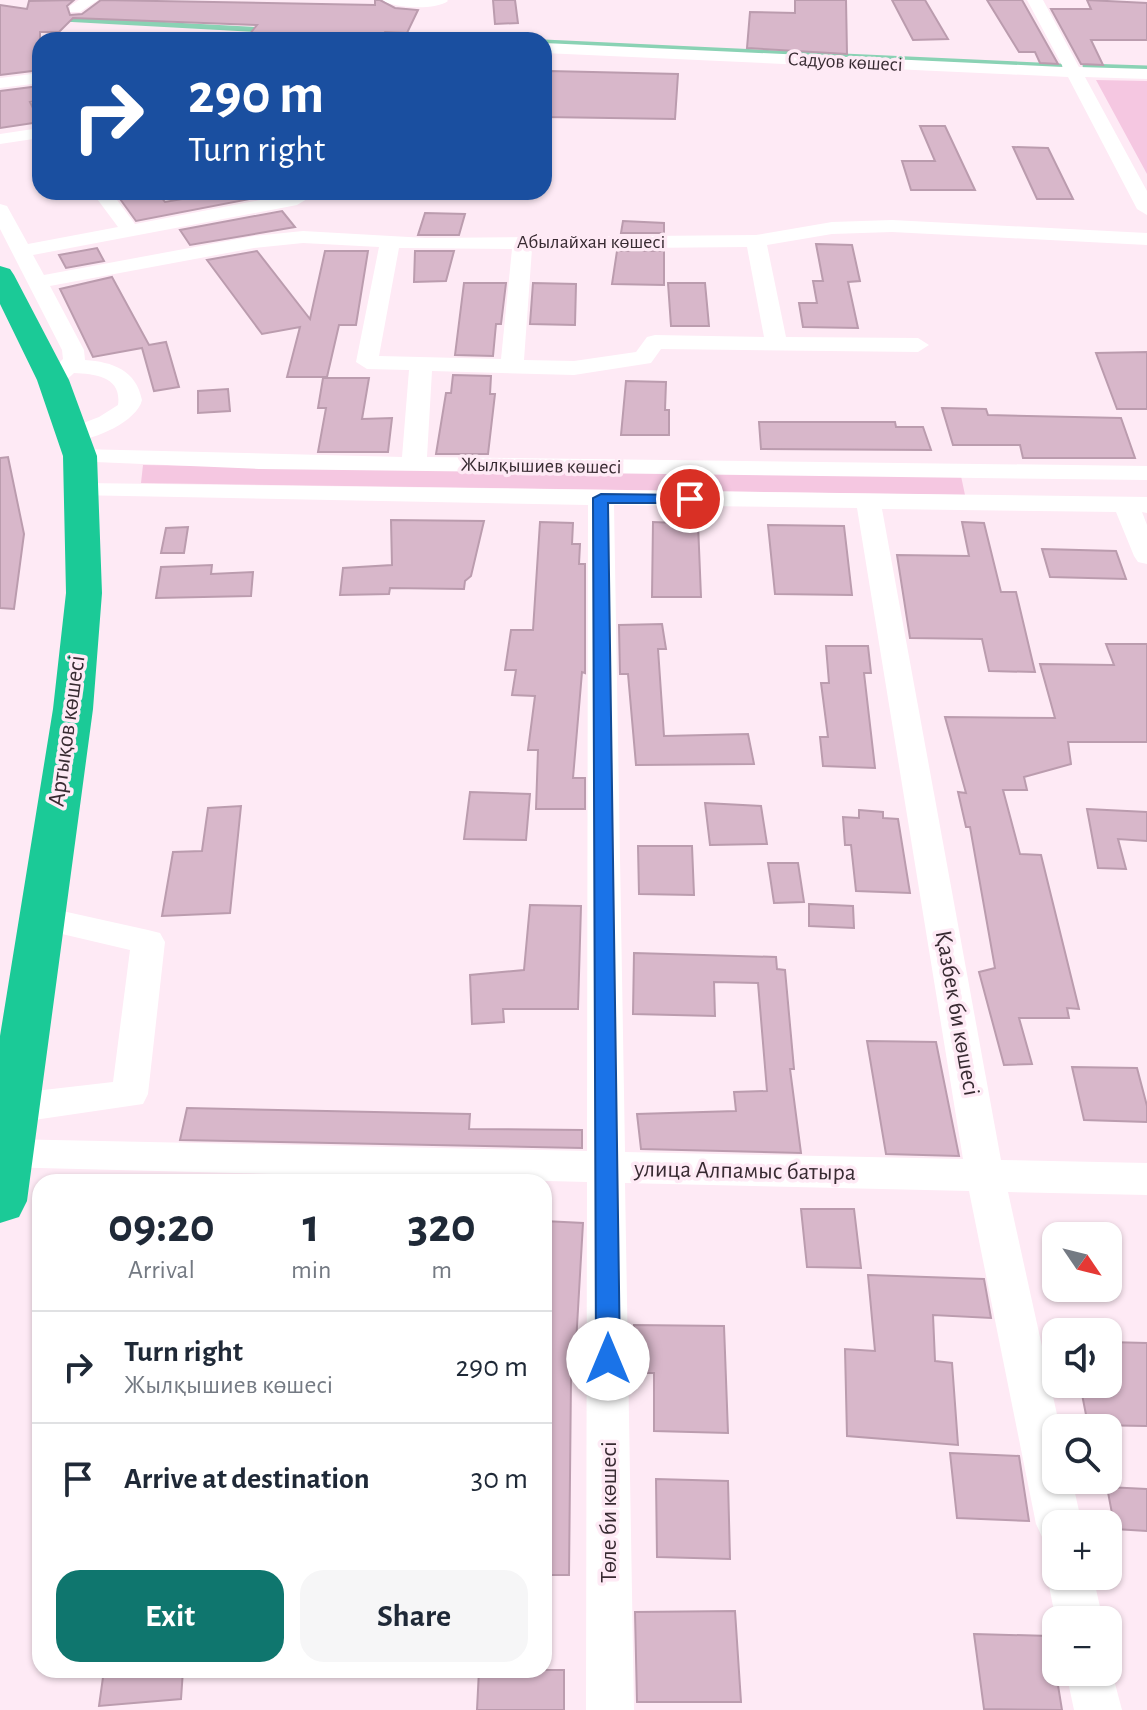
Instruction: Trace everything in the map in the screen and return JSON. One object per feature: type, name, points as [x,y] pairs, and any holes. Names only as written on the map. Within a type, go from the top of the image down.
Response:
[{"type":"highway","name":"Артықов көшесі","points":[[0,1201],[6,1154],[7,1109],[76,680],[84,593],[79,460],[62,373],[20,269]]},
{"type":"street","points":[[75,9],[90,0]]},
{"type":"street","points":[[391,0],[440,1]]},
{"type":"street","points":[[1035,0],[1147,209]]},
{"type":"street","name":"Садуов көшесі","points":[[552,48],[1147,74]]},
{"type":"street","points":[[0,83],[32,79]]},
{"type":"street","points":[[0,139],[32,134]]},
{"type":"street","points":[[107,200],[130,230]]},
{"type":"street","points":[[0,210],[20,269],[58,244],[292,200]]},
{"type":"street","name":"Абылайхан көшесі","points":[[20,269],[303,237],[390,244],[756,241],[832,228],[892,226],[1147,239]]},
{"type":"street","points":[[756,241],[776,343]]},
{"type":"street","points":[[512,366],[523,242]]},
{"type":"street","points":[[390,244],[367,362],[574,368],[643,358],[655,342],[918,345]]},
{"type":"street","points":[[414,464],[421,363]]},
{"type":"street","points":[[62,373],[110,370],[126,382],[131,401],[128,409],[116,417],[79,460]]},
{"type":"street","name":"Жылқышиев көшесі","points":[[79,460],[1147,473]]},
{"type":"street","name":"Жылқышиев көшесі","points":[[79,460],[601,498],[1136,505]]},
{"type":"street","name":"Төле би көшесі","points":[[601,498],[610,1710]]},
{"type":"street","name":"Қазбек би көшесі","points":[[868,500],[985,1176],[1056,1510]]},
{"type":"street","points":[[1136,505],[1147,556]]},
{"type":"street","points":[[7,1109],[130,1094],[148,942],[40,918]]},
{"type":"street","name":"улица Алпамыс батыра","points":[[6,1154],[1147,1179]]},
{"type":"street","points":[[1093,1686],[1098,1710]]},
{"type":"shaded area","points":[[1096,80],[1147,81],[1147,174]]},
{"type":"shaded area","points":[[143,465],[961,476],[965,495],[141,483]]},
{"type":"building","points":[[74,0],[67,6],[70,15],[82,14],[101,0],[375,5],[375,0],[380,0],[395,8],[418,10],[407,32],[251,32],[257,25],[73,18],[59,32],[32,32],[32,71],[0,75],[0,5],[27,9],[29,1]]},
{"type":"building","points":[[493,0],[515,0],[518,23],[495,24]]},
{"type":"building","points":[[795,0],[846,0],[847,54],[747,48],[750,12],[795,13]]},
{"type":"building","points":[[892,0],[925,0],[948,39],[913,40]]},
{"type":"building","points":[[987,0],[1022,0],[1058,64],[1040,63],[1035,52],[1019,52]]},
{"type":"building","points":[[1087,0],[1147,3],[1147,40],[1091,40],[1103,65],[1081,64],[1051,9],[1091,9]]},
{"type":"building","points":[[552,71],[678,74],[675,119],[552,117]]},
{"type":"building","points":[[32,87],[32,123],[0,128],[0,91]]},
{"type":"building","points":[[920,126],[945,126],[975,190],[911,190],[902,161],[935,161]]},
{"type":"building","points":[[1013,147],[1048,148],[1073,199],[1037,199]]},
{"type":"building","points":[[121,200],[244,200],[136,221]]},
{"type":"building","points":[[282,211],[295,227],[190,245],[180,230]]},
{"type":"building","points":[[425,213],[465,214],[459,235],[418,235]]},
{"type":"building","points":[[623,221],[664,223],[664,233],[621,233]]},
{"type":"building","points":[[816,244],[852,245],[860,281],[848,282],[858,328],[803,327],[799,303],[817,303],[813,281],[823,281]]},
{"type":"building","points":[[97,248],[104,261],[66,268],[59,255]]},
{"type":"building","points":[[257,251],[310,319],[325,251],[368,251],[356,325],[339,325],[327,377],[287,377],[300,327],[262,334],[207,260]]},
{"type":"building","points":[[415,251],[454,251],[446,281],[414,282]]},
{"type":"building","points":[[617,251],[664,251],[664,285],[612,284]]},
{"type":"building","points":[[112,277],[149,345],[166,342],[179,387],[154,391],[142,348],[93,357],[60,289]]},
{"type":"building","points":[[464,283],[506,283],[501,324],[496,324],[493,356],[455,355]]},
{"type":"building","points":[[533,283],[576,284],[575,325],[530,324]]},
{"type":"building","points":[[668,283],[705,283],[709,326],[671,326]]},
{"type":"building","points":[[1147,352],[1147,409],[1117,409],[1096,353]]},
{"type":"building","points":[[453,375],[491,376],[490,394],[495,394],[488,454],[436,454],[446,393],[451,393]]},
{"type":"building","points":[[323,378],[369,378],[362,419],[392,418],[388,452],[318,452],[326,408],[318,408]]},
{"type":"building","points":[[626,381],[666,382],[665,410],[669,410],[669,435],[621,435]]},
{"type":"building","points":[[228,389],[230,411],[198,413],[198,391]]},
{"type":"building","points":[[942,408],[986,409],[988,415],[1121,418],[1135,458],[1023,458],[1020,445],[953,445]]},
{"type":"building","points":[[759,422],[895,422],[896,427],[923,427],[931,450],[761,449]]},
{"type":"building","points":[[8,457],[24,534],[14,609],[0,608],[0,458]]},
{"type":"building","points":[[391,520],[484,521],[471,576],[465,581],[464,589],[390,588],[389,594],[340,595],[343,568],[392,565]]},
{"type":"building","points":[[540,522],[573,523],[572,544],[580,544],[579,564],[585,564],[585,673],[582,672],[573,778],[585,778],[585,809],[536,809],[538,750],[528,750],[535,696],[512,695],[516,670],[505,670],[511,630],[533,630]]},
{"type":"building","points":[[653,522],[698,524],[701,597],[652,597]]},
{"type":"building","points":[[962,522],[984,523],[1001,592],[1016,592],[1035,672],[989,671],[982,639],[910,638],[897,555],[969,556]]},
{"type":"building","points":[[768,525],[844,526],[852,595],[775,594]]},
{"type":"building","points":[[188,527],[184,553],[161,553],[166,528]]},
{"type":"building","points":[[1042,549],[1116,551],[1126,579],[1050,577]]},
{"type":"building","points":[[212,565],[211,574],[253,572],[251,596],[156,598],[161,567]]},
{"type":"building","points":[[662,624],[666,649],[658,649],[664,736],[748,734],[754,764],[636,765],[628,674],[620,674],[619,625]]},
{"type":"building","points":[[1106,644],[1147,644],[1147,742],[1068,742],[1071,764],[1024,777],[1027,790],[1003,790],[1020,854],[1041,855],[1079,1009],[1067,1008],[1069,1018],[1019,1018],[1032,1064],[1004,1065],[979,972],[995,968],[970,827],[966,827],[958,792],[966,793],[945,717],[1055,718],[1040,664],[1114,665]]},
{"type":"building","points":[[826,646],[868,646],[871,673],[864,673],[875,768],[823,766],[820,737],[828,737],[821,683],[829,683]]},
{"type":"building","points":[[470,792],[530,794],[526,840],[464,839]]},
{"type":"building","points":[[705,803],[761,806],[767,844],[710,845]]},
{"type":"building","points":[[241,806],[230,913],[162,916],[173,852],[202,851],[208,808]]},
{"type":"building","points":[[1087,809],[1147,812],[1147,841],[1118,839],[1126,869],[1098,868]]},
{"type":"building","points":[[859,810],[883,812],[883,818],[898,819],[910,893],[856,891],[851,845],[845,845],[843,817],[859,818]]},
{"type":"building","points":[[638,846],[692,846],[694,895],[639,894]]},
{"type":"building","points":[[768,863],[798,863],[804,902],[774,903]]},
{"type":"building","points":[[809,904],[853,906],[854,928],[809,926]]},
{"type":"building","points":[[530,905],[581,906],[578,1009],[503,1009],[504,1022],[472,1024],[470,975],[524,970]]},
{"type":"building","points":[[634,953],[776,957],[777,969],[785,970],[794,1069],[790,1069],[801,1153],[641,1149],[637,1114],[736,1111],[734,1092],[767,1091],[758,983],[714,982],[715,1016],[633,1014]]},
{"type":"building","points":[[867,1041],[936,1042],[959,1156],[886,1154]]},
{"type":"building","points":[[1072,1067],[1137,1068],[1147,1106],[1147,1122],[1084,1120]]},
{"type":"building","points":[[187,1108],[470,1114],[469,1129],[582,1130],[582,1148],[180,1140]]},
{"type":"building","points":[[801,1209],[854,1209],[861,1268],[807,1267]]},
{"type":"building","points":[[552,1221],[583,1223],[574,1378],[571,1378],[569,1575],[552,1575]]},
{"type":"building","points":[[868,1275],[984,1279],[991,1318],[933,1315],[935,1361],[952,1363],[958,1445],[847,1436],[845,1349],[875,1351]]},
{"type":"building","points":[[634,1325],[724,1326],[728,1433],[654,1431],[654,1373],[634,1373]]},
{"type":"building","points":[[1122,1342],[1147,1343],[1147,1426],[1122,1426],[1122,1414],[1086,1414],[1083,1398],[1122,1398]]},
{"type":"building","points":[[950,1453],[1019,1456],[1029,1521],[957,1518]]},
{"type":"building","points":[[656,1479],[728,1481],[730,1559],[657,1557]]},
{"type":"building","points":[[1122,1488],[1147,1489],[1147,1531],[1122,1529],[1122,1510],[1111,1510],[1108,1494],[1122,1494]]},
{"type":"building","points":[[735,1611],[741,1702],[637,1702],[635,1612]]},
{"type":"building","points":[[974,1634],[1042,1636],[1042,1686],[1058,1686],[1062,1710],[984,1709]]},
{"type":"building","points":[[552,1670],[564,1670],[564,1710],[477,1710],[479,1678],[552,1678]]},
{"type":"building","points":[[103,1678],[182,1678],[181,1699],[99,1706]]},
{"type":"waterway","points":[[63,19],[264,30]]},
{"type":"waterway","points":[[552,42],[1060,66]]},
{"type":"waterway","points":[[1085,66],[1147,68]]},
{"type":"route","points":[[608,1359],[601,498],[690,499]]}]
